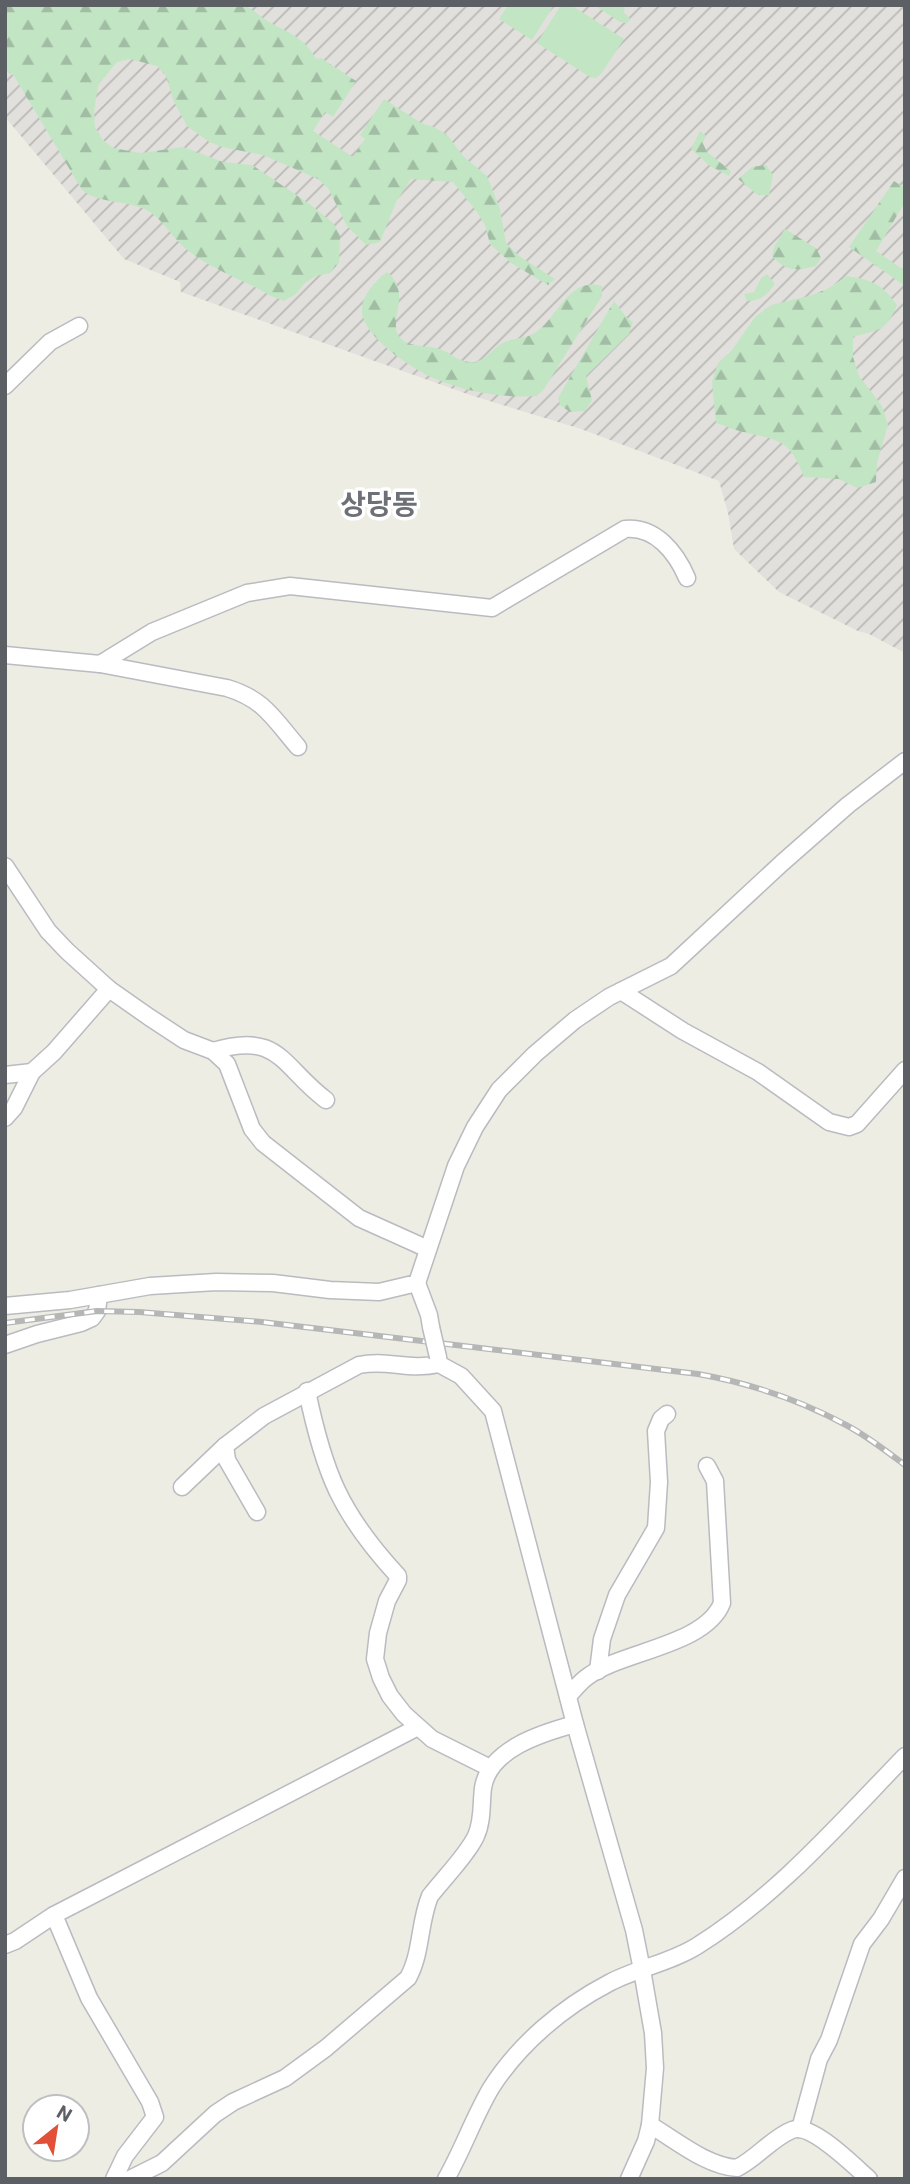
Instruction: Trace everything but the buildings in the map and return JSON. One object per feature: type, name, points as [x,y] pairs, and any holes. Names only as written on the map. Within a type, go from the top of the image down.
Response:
[{"type":"street","points":[[5,386],[50,342],[79,326]]},
{"type":"street","points":[[100,664],[152,632],[247,593],[265,589],[290,586],[322,588],[492,608],[625,529],[642,529],[658,538],[680,562],[687,578]]},
{"type":"street","points":[[5,655],[100,664],[243,692],[270,710],[298,747]]},
{"type":"street","points":[[629,2179],[650,2125],[655,2068],[653,2033],[634,1930],[575,1724],[494,1411],[461,1376],[438,1360],[429,1315],[417,1283],[456,1167],[475,1127],[499,1090],[565,1029],[621,991],[671,966],[829,821],[905,761]]},
{"type":"street","points":[[5,866],[48,931],[109,989],[184,1040],[212,1051],[227,1064],[252,1129],[263,1143],[359,1219],[428,1249]]},
{"type":"street","points":[[5,1118],[14,1108],[32,1072],[54,1052],[109,989]]},
{"type":"street","points":[[621,991],[683,1031],[748,1066],[830,1122],[849,1127],[858,1124],[905,1070]]},
{"type":"street","points":[[212,1051],[232,1045],[264,1047],[278,1055],[326,1100]]},
{"type":"street","points":[[5,1075],[32,1072]]},
{"type":"street","points":[[5,1306],[150,1286],[216,1282],[273,1283],[330,1290],[379,1292],[417,1283]]},
{"type":"street","points":[[5,1345],[81,1324],[92,1318],[97,1311],[99,1295]]},
{"type":"street","points":[[182,1488],[225,1446],[264,1416],[359,1365],[376,1362],[423,1368],[438,1360]]},
{"type":"street","points":[[307,1391],[327,1473],[349,1517],[369,1545],[398,1576],[387,1601],[378,1633],[375,1659],[381,1678],[390,1696],[432,1739],[490,1768]]},
{"type":"street","points":[[598,1671],[602,1639],[617,1595],[656,1528],[659,1482],[656,1431],[661,1419],[667,1414]]},
{"type":"street","points":[[225,1446],[227,1460],[257,1512]]},
{"type":"street","points":[[568,1696],[587,1676],[670,1644],[718,1613],[722,1603],[715,1481],[707,1466]]},
{"type":"street","points":[[130,2179],[162,2163],[215,2114],[233,2102],[285,2078],[326,2048],[408,1978],[414,1968],[430,1896],[476,1837],[480,1824],[483,1786],[490,1768],[500,1756],[548,1731],[575,1724]]},
{"type":"street","points":[[5,1945],[54,1915],[418,1727]]},
{"type":"street","points":[[446,2179],[492,2088],[535,2036],[565,2010],[610,1982],[696,1947],[775,1886],[905,1756]]},
{"type":"street","points":[[800,2129],[819,2059],[830,2040],[862,1944],[881,1919],[905,1878]]},
{"type":"street","points":[[54,1915],[89,1998],[150,2102],[155,2117],[125,2156],[114,2179]]},
{"type":"street","points":[[650,2125],[708,2160],[737,2168],[793,2129],[800,2129],[816,2134],[869,2179]]},
{"type":"shaded area","points":[[5,5],[905,5],[905,653],[779,592],[734,549],[719,481],[581,429],[470,395],[181,292],[180,282],[124,259],[5,117]]},
{"type":"green space","points":[[5,5],[245,5],[300,40],[316,59],[321,58],[356,81],[333,117],[325,112],[313,131],[353,157],[365,139],[360,135],[384,99],[421,123],[434,127],[447,135],[464,157],[487,176],[500,209],[506,243],[519,256],[555,279],[548,285],[511,263],[490,244],[485,225],[453,182],[411,179],[396,202],[380,242],[366,245],[347,226],[328,188],[318,179],[263,155],[209,142],[187,126],[174,102],[166,76],[157,66],[130,59],[117,62],[99,84],[94,112],[95,127],[102,139],[113,148],[141,153],[183,147],[223,162],[252,165],[333,223],[340,235],[339,263],[330,273],[316,276],[284,301],[271,296],[195,256],[148,211],[97,198],[82,190],[14,76],[5,70]]},
{"type":"green space","points":[[508,5],[554,5],[532,40],[499,19]]},
{"type":"green space","points":[[561,5],[571,5],[624,39],[596,78],[590,77],[537,43]]},
{"type":"green space","points":[[594,5],[625,5],[624,13],[631,19],[626,23],[620,22]]},
{"type":"green space","points":[[700,131],[706,136],[703,143],[707,152],[731,171],[729,176],[710,166],[691,149]]},
{"type":"green space","points":[[766,165],[773,175],[769,195],[758,195],[738,179],[752,167]]},
{"type":"green space","points":[[894,181],[905,188],[905,202],[876,251],[905,271],[905,286],[849,247]]},
{"type":"green space","points":[[785,229],[816,248],[821,258],[816,266],[787,268],[772,256],[774,247]]},
{"type":"green space","points":[[387,272],[399,291],[396,330],[400,337],[408,343],[440,349],[469,362],[482,359],[505,342],[536,332],[572,292],[581,287],[591,284],[602,286],[602,296],[537,396],[500,395],[464,389],[431,377],[406,363],[382,344],[365,322],[362,306],[370,289]]},
{"type":"green space","points":[[767,274],[775,284],[763,297],[747,301],[744,294],[754,292],[761,278]]},
{"type":"green space","points":[[847,276],[876,284],[897,305],[881,328],[853,337],[853,357],[859,376],[882,406],[888,425],[877,462],[876,482],[857,488],[839,479],[804,477],[795,457],[784,445],[716,423],[712,382],[718,363],[732,350],[755,317],[771,305],[809,296],[827,289]]},
{"type":"green space","points":[[614,301],[633,322],[629,334],[586,376],[592,400],[585,411],[570,412],[560,405],[558,398]]},
{"type":"railway","points":[[5,1323],[97,1311],[139,1312],[262,1322],[698,1374],[736,1382],[811,1408],[861,1434],[905,1465]]},
{"type":"district","name":"상당동","points":[[379,504]]}]
